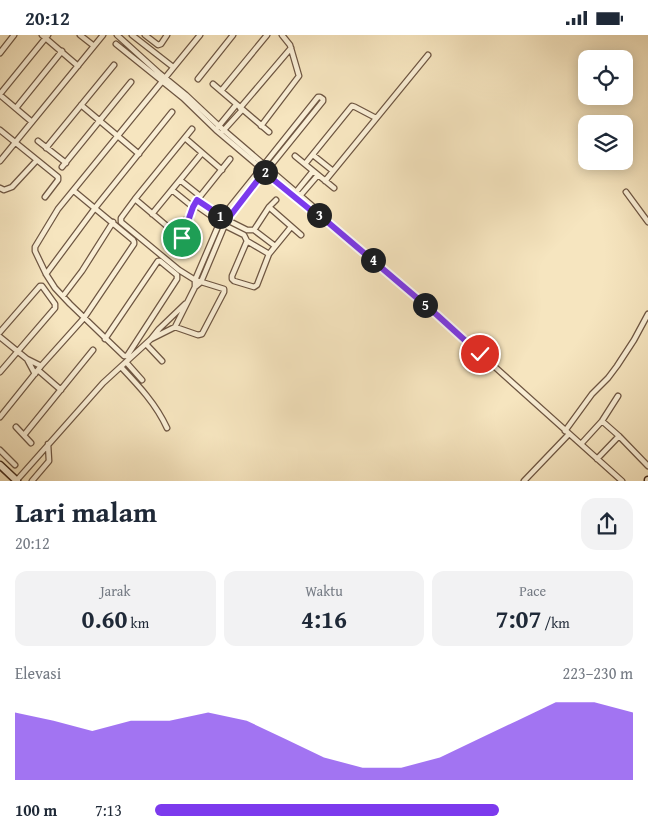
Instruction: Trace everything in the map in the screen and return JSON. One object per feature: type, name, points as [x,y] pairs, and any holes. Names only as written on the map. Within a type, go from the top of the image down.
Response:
[{"type":"street","points":[[0,53],[13,35]]},
{"type":"street","points":[[80,35],[94,46]]},
{"type":"street","points":[[0,161],[103,35]]},
{"type":"street","points":[[118,35],[163,80]]},
{"type":"street","points":[[132,35],[173,67]]},
{"type":"street","points":[[145,35],[158,45],[167,35]]},
{"type":"street","points":[[105,339],[158,261],[177,275],[177,279],[127,356],[123,356],[105,339],[81,321],[50,281],[35,251],[35,247],[58,209],[200,35]]},
{"type":"street","points":[[198,79],[233,35]]},
{"type":"street","points":[[221,91],[267,35]]},
{"type":"street","points":[[261,126],[299,76],[290,45],[282,35]]},
{"type":"street","points":[[32,122],[1,93],[45,36],[78,66]]},
{"type":"street","points":[[116,45],[186,95],[222,133],[297,195],[317,209],[317,213],[437,315],[622,481]]},
{"type":"street","points":[[222,133],[240,108],[291,48]]},
{"type":"street","points":[[16,108],[62,51]]},
{"type":"street","points":[[325,181],[428,55]]},
{"type":"street","points":[[46,147],[114,65]]},
{"type":"street","points":[[38,141],[64,165],[131,82]]},
{"type":"street","points":[[213,84],[268,132]]},
{"type":"street","points":[[195,287],[195,280],[225,218],[318,97],[320,97],[323,101],[264,168]]},
{"type":"street","points":[[82,105],[139,154]]},
{"type":"street","points":[[305,164],[352,106],[376,118]]},
{"type":"street","points":[[217,128],[240,108]]},
{"type":"street","points":[[46,274],[95,208],[172,112]]},
{"type":"street","points":[[175,327],[198,335],[202,334],[224,289],[195,280],[179,270],[122,222],[121,217],[192,129]]},
{"type":"street","points":[[0,130],[58,177],[58,180],[45,197]]},
{"type":"street","points":[[185,137],[222,169]]},
{"type":"street","points":[[152,214],[202,153]]},
{"type":"street","points":[[313,155],[333,171]]},
{"type":"street","points":[[294,156],[334,188]]},
{"type":"street","points":[[176,249],[182,238],[193,206],[230,159]]},
{"type":"street","points":[[0,188],[4,190],[12,187],[37,160]]},
{"type":"street","points":[[297,195],[312,171]]},
{"type":"street","points":[[297,195],[318,175]]},
{"type":"street","points":[[180,180],[225,218],[246,230],[254,230],[275,247]]},
{"type":"street","points":[[172,190],[193,206],[244,235],[247,241],[269,254]]},
{"type":"street","points":[[0,417],[81,321],[134,244],[133,240],[74,191]]},
{"type":"street","points":[[626,192],[648,222]]},
{"type":"street","points":[[135,199],[182,238]]},
{"type":"street","points":[[254,230],[269,207],[276,200]]},
{"type":"street","points":[[269,207],[301,235]]},
{"type":"street","points":[[175,233],[184,221],[190,217]]},
{"type":"street","points":[[63,296],[82,271],[112,222]]},
{"type":"street","points":[[1,467],[17,480],[103,383],[152,339],[175,327],[195,287],[201,282],[222,224]]},
{"type":"street","points":[[247,241],[232,279],[254,287],[269,254],[291,227]]},
{"type":"street","points":[[244,235],[246,230]]},
{"type":"street","points":[[0,332],[42,286],[56,305],[0,372]]},
{"type":"street","points":[[152,339],[170,317],[188,301]]},
{"type":"street","points":[[524,481],[567,433],[592,394],[617,366],[648,314]]},
{"type":"street","points":[[0,337],[61,390]]},
{"type":"street","points":[[146,344],[162,361]]},
{"type":"street","points":[[24,435],[93,350]]},
{"type":"street","points":[[27,359],[38,370]]},
{"type":"street","points":[[126,362],[142,381]]},
{"type":"street","points":[[122,367],[157,408],[167,428]]},
{"type":"street","points":[[581,444],[602,421],[618,396]]},
{"type":"street","points":[[602,421],[648,466]]},
{"type":"street","points":[[16,427],[31,443]]},
{"type":"street","points":[[597,459],[619,436]]},
{"type":"street","points":[[32,481],[49,461],[48,444]]},
{"type":"street","points":[[0,450],[15,465]]},
{"type":"route","points":[[182,238],[197,200],[227,220],[264,172],[376,262],[480,354]]}]
